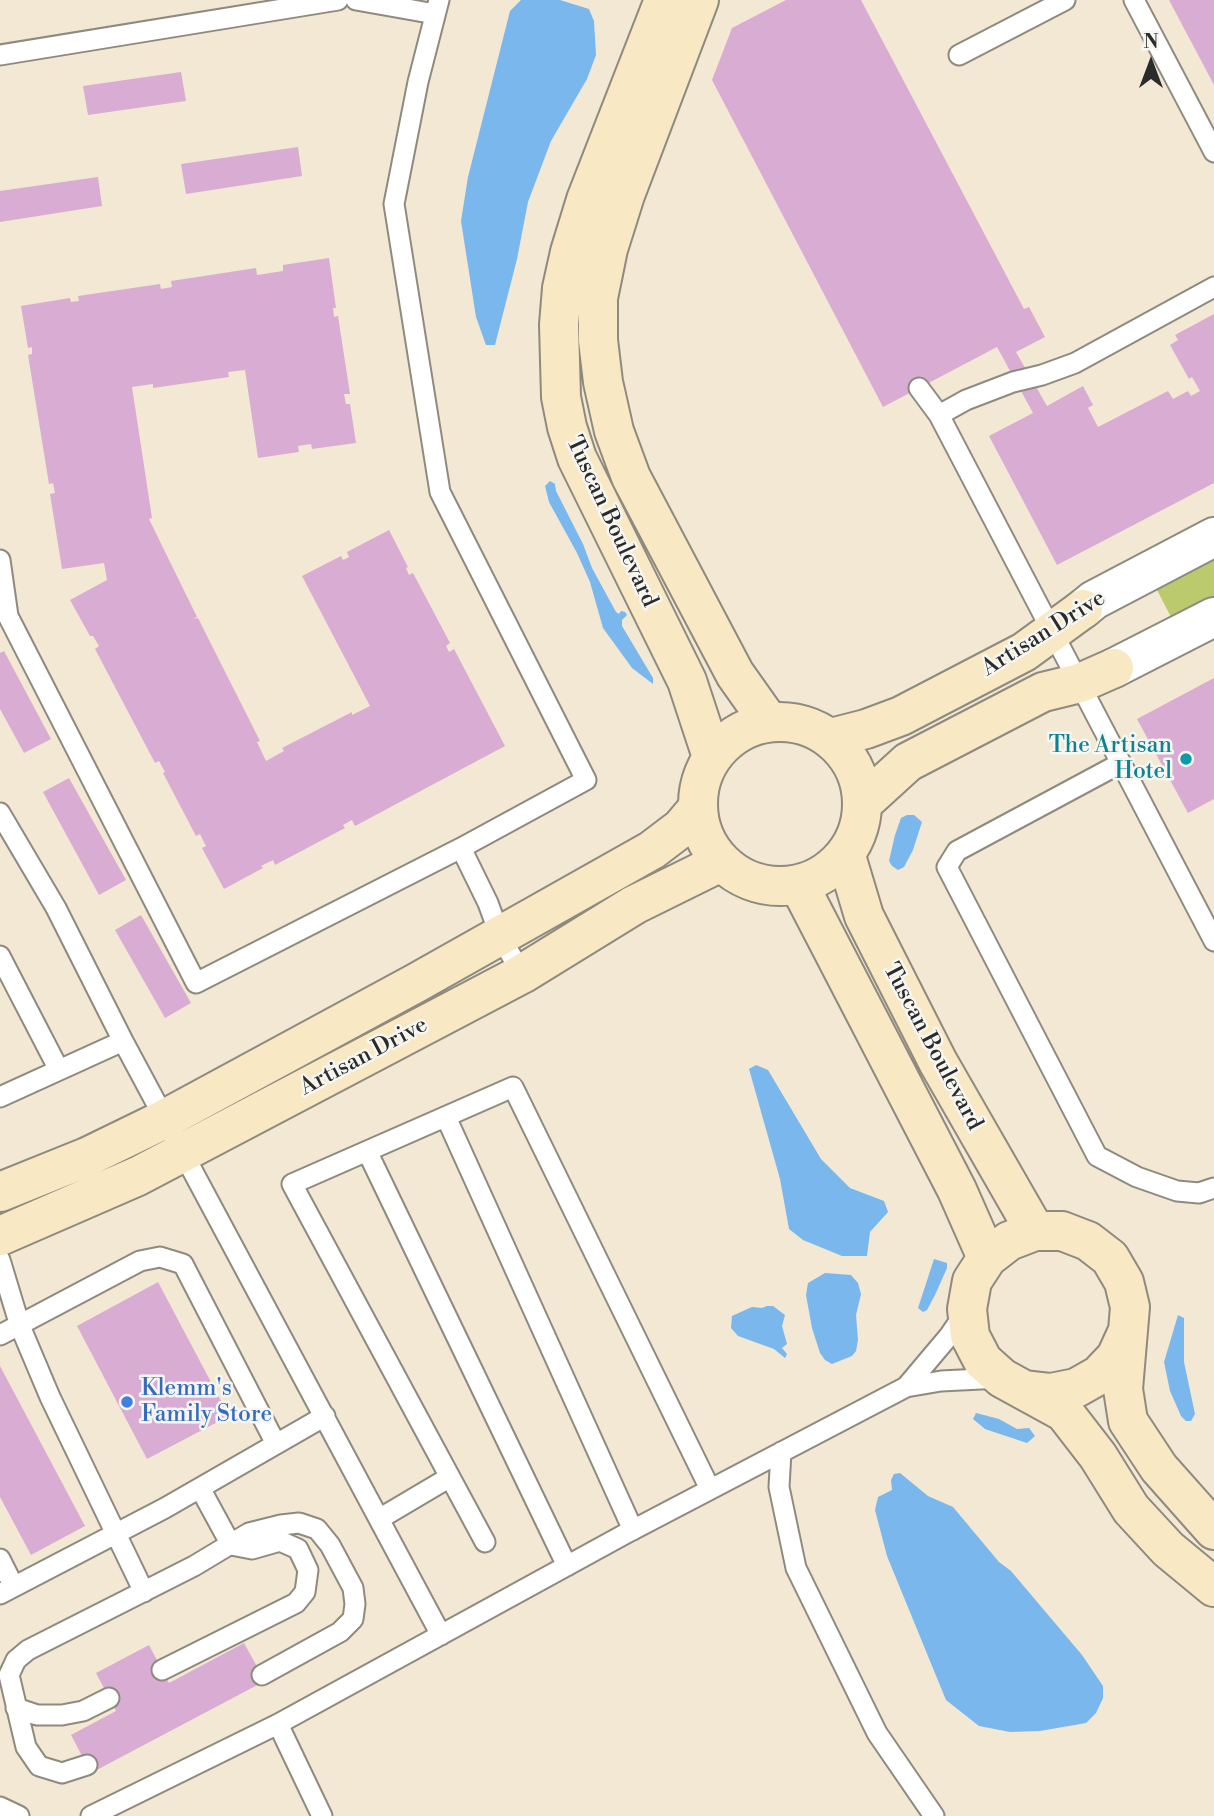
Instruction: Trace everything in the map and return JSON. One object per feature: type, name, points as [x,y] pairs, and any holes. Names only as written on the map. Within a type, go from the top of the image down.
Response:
[{"type":"main road","name":"Tuscan Boulevard","points":[[664,0],[586,200],[569,252],[559,325],[561,397],[577,458],[687,681],[712,757]]},
{"type":"main road","name":"Tuscan Boulevard","points":[[699,0],[625,195],[608,249],[598,299],[598,340],[603,382],[614,431],[631,477],[736,674],[769,722]]},
{"type":"main road","name":"Artisan Drive","points":[[831,738],[901,716],[1024,652],[1083,609]]},
{"type":"main road","name":"Artisan Drive","points":[[863,803],[908,762],[1043,692],[1097,676]]},
{"type":"main road","points":[[769,722],[797,723],[831,738],[844,751],[858,776],[863,803],[859,831],[846,856],[825,874],[799,885],[771,887],[744,879],[721,862],[705,838],[697,809],[700,782],[712,757],[728,740],[747,728],[769,722]]},
{"type":"main road","name":"Artisan Drive","points":[[0,1192],[88,1157],[163,1120],[500,936],[652,850],[681,828],[697,809]]},
{"type":"main road","name":"Tuscan Boulevard","points":[[846,856],[864,916],[938,1062],[1035,1231]]},
{"type":"main road","name":"Artisan Drive","points":[[0,1236],[138,1176],[522,974],[634,905],[721,862]]},
{"type":"main road","name":"Tuscan Boulevard","points":[[799,885],[957,1190],[987,1258]]},
{"type":"main road","points":[[1214,1530],[1160,1468],[1128,1421],[1123,1389],[1130,1307],[1124,1282],[1110,1258],[1088,1241],[1062,1231],[1035,1231],[1009,1241],[987,1258],[972,1281],[967,1309],[970,1336],[983,1361],[1013,1384],[1064,1412],[1098,1456],[1131,1508],[1168,1549],[1214,1587]]},
{"type":"main road","points":[[1013,1384],[1051,1393],[1076,1388],[1099,1375],[1116,1357],[1127,1333]]},
{"type":"street","name":"Artisan Drive","points":[[1083,609],[1094,600],[1214,537]]},
{"type":"street","name":"Artisan Drive","points":[[1097,676],[1214,617]]},
{"type":"lane","points":[[0,55],[338,0]]},
{"type":"lane","points":[[0,560],[8,616],[197,983],[461,848],[586,780],[440,492],[394,204],[418,82],[437,7],[356,0]]},
{"type":"lane","points":[[960,55],[1065,0]]},
{"type":"lane","points":[[1134,0],[1214,152]]},
{"type":"lane","points":[[939,415],[978,396],[1075,363],[1214,287]]},
{"type":"lane","points":[[919,388],[939,415],[1053,631],[1097,676],[1121,763],[1206,908],[1214,941]]},
{"type":"lane","points":[[1121,763],[957,851],[947,867],[1097,1156],[1137,1177],[1177,1191],[1199,1193],[1214,1188]]},
{"type":"lane","points":[[0,813],[56,908],[163,1120],[184,1152],[441,1635]]},
{"type":"lane","points":[[461,848],[488,903],[500,936],[522,974]]},
{"type":"lane","points":[[0,956],[59,1070]]},
{"type":"lane","points":[[0,1097],[123,1041]]},
{"type":"lane","points":[[485,1542],[292,1184],[513,1087],[710,1489]]},
{"type":"lane","points":[[446,1116],[633,1530]]},
{"type":"lane","points":[[367,1151],[567,1566]]},
{"type":"lane","points":[[0,1335],[140,1261],[160,1257],[183,1265],[276,1444]]},
{"type":"lane","points":[[0,1260],[20,1326],[50,1397],[144,1592]]},
{"type":"lane","points":[[905,1387],[949,1336],[967,1309]]},
{"type":"lane","points":[[91,1816],[278,1724],[633,1530],[905,1387],[941,1381],[1013,1384]]},
{"type":"lane","points":[[0,1559],[6,1589],[200,1488],[325,1416]]},
{"type":"lane","points":[[781,1452],[779,1487],[796,1568],[877,1733],[934,1816]]},
{"type":"lane","points":[[379,1519],[450,1476]]},
{"type":"lane","points":[[200,1488],[230,1545]]},
{"type":"lane","points":[[87,1765],[62,1773],[39,1766],[26,1747],[9,1675],[16,1660],[28,1650],[144,1592],[249,1533],[299,1523],[317,1529],[330,1545],[353,1588],[353,1619],[340,1632],[262,1675]]},
{"type":"lane","points":[[162,1670],[296,1603],[305,1592],[309,1570],[298,1549],[280,1541],[251,1549],[230,1545]]},
{"type":"lane","points":[[16,1708],[37,1715],[62,1716],[83,1711],[109,1698]]},
{"type":"lane","points":[[278,1724],[322,1816]]},
{"type":"lane","points":[[0,1807],[19,1816]]},
{"type":"green space","points":[[1214,558],[1214,597],[1172,619],[1156,588]]},
{"type":"water","points":[[521,0],[560,0],[589,9],[594,21],[596,55],[587,79],[551,141],[528,202],[495,345],[486,345],[476,317],[461,221],[468,177],[510,11]]},
{"type":"water","points":[[550,481],[555,484],[592,568],[616,612],[625,612],[627,615],[622,620],[622,626],[653,678],[653,684],[632,668],[603,628],[590,582],[549,502],[545,486]]},
{"type":"water","points":[[914,815],[922,822],[913,850],[904,867],[898,870],[889,861],[901,818]]},
{"type":"water","points":[[756,1065],[768,1070],[821,1159],[850,1188],[884,1201],[888,1212],[870,1232],[867,1256],[842,1256],[803,1240],[789,1229],[780,1179],[749,1069]]},
{"type":"water","points":[[934,1259],[947,1263],[947,1268],[927,1310],[923,1312],[918,1308]]},
{"type":"water","points":[[825,1273],[851,1275],[858,1283],[861,1294],[856,1315],[856,1351],[852,1356],[832,1364],[820,1353],[806,1295],[808,1283]]},
{"type":"water","points":[[773,1306],[785,1315],[782,1326],[787,1344],[782,1348],[787,1354],[785,1358],[774,1349],[738,1336],[731,1328],[732,1316],[752,1307]]},
{"type":"water","points":[[1178,1315],[1184,1318],[1184,1362],[1195,1414],[1191,1421],[1186,1421],[1181,1416],[1170,1391],[1164,1362]]},
{"type":"water","points":[[976,1413],[999,1419],[1017,1429],[1029,1428],[1035,1436],[1027,1443],[985,1429],[973,1419]]},
{"type":"water","points":[[900,1473],[928,1496],[953,1507],[1082,1655],[1103,1686],[1103,1698],[1096,1713],[1086,1723],[1040,1731],[1010,1732],[979,1726],[946,1700],[887,1556],[875,1510],[878,1497],[892,1490],[891,1480],[894,1474]]},
{"type":"building","points":[[786,0],[861,0],[1024,309],[1029,307],[1045,337],[1016,352],[1047,406],[1083,386],[1093,405],[1088,408],[1098,427],[1168,391],[1173,399],[1188,391],[1191,396],[1200,391],[1192,377],[1189,379],[1170,345],[1178,340],[1175,335],[1214,314],[1214,483],[1057,565],[989,436],[1033,413],[997,347],[883,407],[712,80],[732,28]]},
{"type":"building","points":[[1169,0],[1214,0],[1214,85]]},
{"type":"building","points":[[181,72],[186,101],[88,115],[83,86]]},
{"type":"building","points":[[298,147],[302,176],[186,194],[181,164]]},
{"type":"building","points":[[98,177],[102,206],[0,222],[0,191]]},
{"type":"building","points":[[329,258],[336,308],[333,308],[334,317],[338,316],[350,394],[344,394],[346,404],[350,404],[356,443],[312,449],[311,444],[298,446],[299,452],[258,458],[245,370],[228,372],[229,377],[153,388],[153,384],[132,387],[152,518],[149,519],[197,617],[193,619],[198,618],[260,741],[257,742],[266,761],[284,751],[282,748],[352,712],[352,715],[370,706],[302,576],[341,556],[343,560],[349,557],[347,552],[389,530],[408,567],[406,568],[409,575],[413,573],[450,643],[446,646],[449,652],[454,649],[505,746],[355,826],[352,820],[343,825],[345,828],[275,865],[273,860],[261,866],[263,868],[224,889],[202,848],[206,846],[200,834],[196,836],[159,761],[155,763],[95,649],[99,646],[93,636],[90,636],[70,600],[107,580],[104,563],[62,569],[50,494],[55,493],[53,483],[49,484],[28,355],[32,354],[32,347],[28,348],[21,306],[70,298],[71,302],[79,301],[78,296],[160,284],[161,289],[172,287],[171,281],[256,268],[257,275],[283,271],[283,265]]},
{"type":"building","points":[[4,651],[51,739],[24,753],[0,709],[0,653]]},
{"type":"building","name":"The Artisan Hotel","points":[[1214,678],[1214,799],[1188,813],[1137,719]]},
{"type":"building","points":[[69,778],[126,880],[99,895],[43,792]]},
{"type":"building","points":[[141,915],[191,1003],[165,1018],[115,930]]},
{"type":"building","points":[[158,1282],[229,1416],[147,1459],[77,1326]]},
{"type":"building","points":[[0,1366],[85,1526],[31,1555],[0,1497]]},
{"type":"building","points":[[244,1643],[265,1681],[91,1773],[71,1735],[116,1711],[96,1673],[149,1645],[169,1683]]},
{"type":"place","name":"The Artisan Hotel","points":[[1186,759]]},
{"type":"place","name":"Klemm's Family Store","points":[[127,1402]]}]
